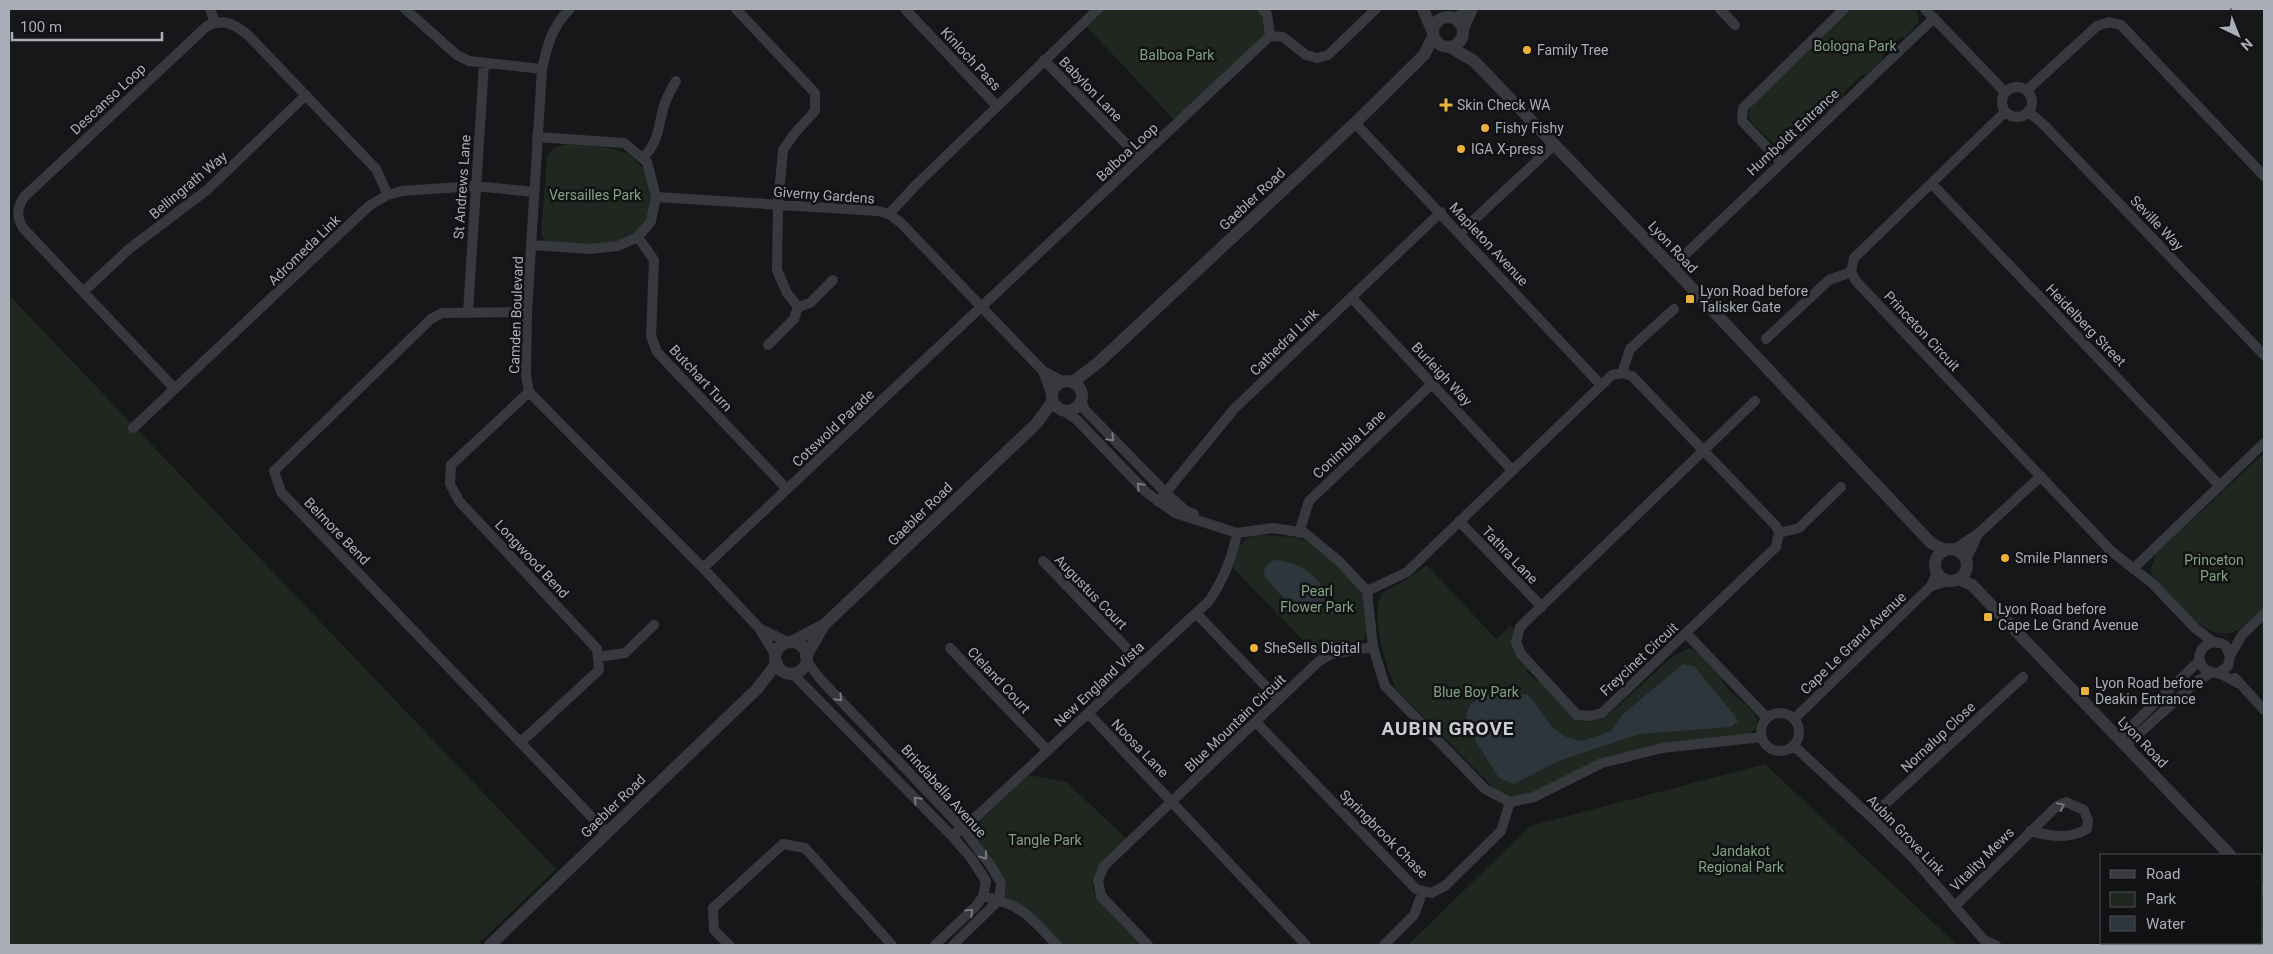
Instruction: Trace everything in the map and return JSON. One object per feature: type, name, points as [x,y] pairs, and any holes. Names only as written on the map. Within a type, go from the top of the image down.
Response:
[{"type":"street","points":[[210,9],[215,22],[228,22],[248,34],[376,169],[388,195]]},
{"type":"street","points":[[406,9],[457,55],[469,61],[542,69]]},
{"type":"street","name":"Camden Boulevard","points":[[570,9],[563,16],[548,40],[542,69],[527,312],[526,376],[530,392],[703,568],[758,628],[782,666]]},
{"type":"street","points":[[736,9],[815,93],[815,111],[794,134],[784,150],[778,206],[777,270],[786,293],[798,307]]},
{"type":"street","name":"Kinloch Pass","points":[[905,9],[997,106]]},
{"type":"street","points":[[889,214],[916,185],[1098,9]]},
{"type":"street","points":[[1262,9],[1266,14],[1270,36],[1283,37],[1306,55],[1317,58],[1328,55],[1376,9]]},
{"type":"street","points":[[1424,9],[1440,20]]},
{"type":"street","points":[[1424,9],[1436,41],[1448,47],[1460,41],[1471,9]]},
{"type":"street","points":[[1433,34],[1440,20],[1444,18],[1454,19],[1471,9]]},
{"type":"street","points":[[1720,9],[1735,25]]},
{"type":"street","points":[[1782,163],[1742,121],[1743,108],[1844,9]]},
{"type":"street","points":[[1926,9],[2005,92]]},
{"type":"street","name":"Humboldt Entrance","points":[[1672,267],[1934,18]]},
{"type":"street","points":[[1454,19],[1461,26],[1462,34]]},
{"type":"street","name":"Descanso Loop","points":[[174,388],[13,217],[24,197],[207,26],[215,22]]},
{"type":"street","points":[[2026,90],[2097,26],[2110,22],[2122,25],[2264,176]]},
{"type":"street","name":"Gaebler Road","points":[[1057,404],[1074,409],[1074,388],[1099,362],[1355,123],[1424,55],[1433,34]]},
{"type":"street","name":"Lyon Road","points":[[1462,34],[1474,61]]},
{"type":"street","name":"Balboa Loop","points":[[982,308],[1270,36]]},
{"type":"street","name":"Gaebler Road","points":[[1424,55],[1448,47]]},
{"type":"street","name":"Lyon Road","points":[[1448,47],[1474,61],[1672,267],[1931,543],[1950,550]]},
{"type":"street","name":"Babylon Lane","points":[[1044,60],[1140,158]]},
{"type":"street","name":"St Andrews Lane","points":[[468,312],[484,64]]},
{"type":"street","points":[[643,158],[653,148],[658,136],[665,104],[676,81]]},
{"type":"street","points":[[2019,87],[2026,90],[2030,95],[2032,104],[2028,111],[2022,116],[2012,116],[2005,112],[2002,106],[2002,98],[2005,92],[2011,88],[2019,87]]},
{"type":"street","name":"Bellingrath Way","points":[[83,292],[129,249],[207,190],[306,95]]},
{"type":"street","name":"Seville Way","points":[[2028,111],[2045,126],[2264,356]]},
{"type":"street","points":[[1766,338],[1829,280],[1851,272],[1854,258],[2005,112]]},
{"type":"street","name":"Mapleton Avenue","points":[[1355,123],[1441,212],[1601,385]]},
{"type":"street","points":[[532,245],[590,249],[618,246],[638,237],[651,221],[656,197],[647,162],[624,143],[537,137]]},
{"type":"street","points":[[1460,233],[1555,144]]},
{"type":"street","name":"Heidelberg Street","points":[[1932,184],[2220,486]]},
{"type":"street","name":"Adromeda Link","points":[[133,428],[370,205],[388,195],[402,191],[475,186],[534,192]]},
{"type":"street","name":"Giverny Gardens","points":[[656,197],[878,211],[889,214],[901,223],[1044,371],[1074,388]]},
{"type":"street","name":"Cathedral Link","points":[[1158,502],[1234,409],[1441,212]]},
{"type":"street","name":"Butchart Turn","points":[[638,237],[654,260],[651,336],[656,352],[787,490]]},
{"type":"street","name":"Princeton Circuit","points":[[1851,272],[1856,282],[2111,551],[2152,583],[2195,628],[2218,643]]},
{"type":"street","points":[[798,307],[810,303],[833,280]]},
{"type":"street","name":"Burleigh Way","points":[[1351,297],[1512,470]]},
{"type":"street","points":[[768,345],[794,319],[798,307]]},
{"type":"street","name":"Cotswold Parade","points":[[703,568],[982,308]]},
{"type":"street","points":[[1622,373],[1630,349],[1674,309]]},
{"type":"street","name":"Belmore Bend","points":[[527,312],[442,313],[431,319],[274,471],[281,492],[607,833]]},
{"type":"street","name":"Giverny Gardens","points":[[1044,371],[1057,404]]},
{"type":"street","points":[[1367,591],[1407,572],[1612,375],[1622,373],[1632,376],[1776,526],[1780,533],[1799,528],[1842,487]]},
{"type":"street","name":"Conimbla Lane","points":[[1299,533],[1309,501],[1432,384]]},
{"type":"street","name":"Gaebler Road","points":[[1057,404],[1054,388],[1074,388]]},
{"type":"street","points":[[1074,388],[1085,410],[1186,511],[1233,531]]},
{"type":"street","name":"Longwood Bend","points":[[530,392],[451,465],[450,484],[459,501],[597,649],[598,658]]},
{"type":"street","name":"Freycinet Circuit","points":[[1755,401],[1520,627],[1516,642],[1521,654],[1577,714],[1592,716],[1602,713],[1687,634],[1776,547],[1780,533]]},
{"type":"street","points":[[1057,404],[1078,420],[1146,492],[1175,513],[1233,531],[1273,528],[1305,533],[1339,561],[1367,591],[1373,647],[1385,686],[1485,789],[1510,802],[1534,797],[1602,762],[1662,748],[1762,737]]},
{"type":"street","name":"Gaebler Road","points":[[790,642],[824,625],[1057,404]]},
{"type":"street","points":[[2133,569],[2264,443]]},
{"type":"street","points":[[1936,567],[1937,557],[1979,534],[2040,476]]},
{"type":"street","name":"Tathra Lane","points":[[1459,521],[1542,607]]},
{"type":"street","name":"New England Vista","points":[[951,835],[963,829],[1209,601],[1222,581],[1232,557],[1233,531]]},
{"type":"street","points":[[1960,573],[1979,534]]},
{"type":"street","points":[[1931,543],[1940,576],[1960,573]]},
{"type":"street","points":[[1950,550],[1964,555],[1960,573]]},
{"type":"street","name":"Augustus Court","points":[[1043,561],[1141,663]]},
{"type":"street","name":"Cape Le Grand Avenue","points":[[1931,586],[1936,567]]},
{"type":"street","name":"Lyon Road","points":[[1960,573],[2229,854]]},
{"type":"street","name":"Cape Le Grand Avenue","points":[[1794,719],[1931,586],[1960,573]]},
{"type":"street","points":[[1196,613],[1279,700]]},
{"type":"street","points":[[2122,742],[2196,682],[2215,672],[2229,661],[2242,635],[2264,614]]},
{"type":"street","points":[[521,742],[599,670],[598,658],[625,653],[654,625]]},
{"type":"street","name":"Gaebler Road","points":[[807,659],[824,625]]},
{"type":"street","name":"Camden Boulevard","points":[[758,628],[790,642]]},
{"type":"street","name":"Princeton Circuit","points":[[2195,628],[2201,656]]},
{"type":"street","points":[[1687,634],[1767,718]]},
{"type":"street","points":[[2122,742],[2201,656],[2206,645],[2242,635]]},
{"type":"street","points":[[790,642],[803,647],[807,659],[800,670],[782,666],[779,648],[790,642]]},
{"type":"street","points":[[2218,643],[2229,650],[2229,661],[2238,683]]},
{"type":"street","name":"Blue Mountain Circuit","points":[[1148,945],[1101,896],[1098,880],[1104,866],[1318,662],[1332,654],[1373,647]]},
{"type":"street","name":"Cleland Court","points":[[950,648],[1048,751]]},
{"type":"street","points":[[2201,656],[2204,668],[2238,683],[2264,710]]},
{"type":"street","name":"Brindabella Avenue","points":[[807,659],[822,681],[963,829],[991,866],[1000,883],[999,900]]},
{"type":"street","name":"Gaebler Road","points":[[490,945],[782,666]]},
{"type":"street","name":"Brindabella Avenue","points":[[782,666],[951,835],[971,858],[986,881],[984,896]]},
{"type":"street","name":"Nornalup Close","points":[[1871,817],[2023,677]]},
{"type":"street","name":"Noosa Lane","points":[[1088,713],[1173,802]]},
{"type":"street","points":[[1782,713],[1794,719],[1799,734],[1793,745],[1782,750],[1770,747],[1762,737],[1762,727],[1767,718],[1782,713]]},
{"type":"street","name":"Springbrook Chase","points":[[1256,722],[1416,889],[1431,893],[1445,886],[1501,831],[1510,802]]},
{"type":"street","name":"Aubin Grove Link","points":[[1793,745],[1913,858],[1984,940],[1996,945]]},
{"type":"street","points":[[1173,802],[1306,945]]},
{"type":"street","name":"Vitality Mews","points":[[1954,906],[2030,831],[2057,806],[2066,802],[2084,810],[2088,820],[2087,829],[2078,834],[2064,837],[2030,831]]},
{"type":"street","points":[[729,945],[714,930],[713,908],[783,844],[805,848],[892,945]]},
{"type":"street","points":[[1384,945],[1414,916],[1423,891]]},
{"type":"street","points":[[935,945],[984,896],[1010,903],[1025,912],[1057,945]]},
{"type":"street","points":[[953,945],[999,900]]},
{"type":"green space","name":"Balboa Park","points":[[1104,9],[1255,9],[1263,17],[1265,34],[1175,121],[1086,26]]},
{"type":"green space","name":"Bologna Park","points":[[1851,9],[1917,9],[1919,21],[1905,38],[1901,37],[1883,54],[1883,59],[1843,93],[1843,98],[1827,112],[1822,111],[1802,130],[1803,135],[1800,138],[1790,145],[1779,148],[1752,123],[1748,114],[1752,106]]},
{"type":"green space","name":"Versailles Park","points":[[568,144],[617,150],[631,156],[638,162],[647,177],[652,196],[650,214],[647,222],[641,229],[633,235],[610,244],[551,244],[545,241],[541,234],[547,156],[554,147]]},
{"type":"green space","points":[[9,295],[556,869],[477,945],[9,945]]},
{"type":"green space","name":"Princeton Park","points":[[2264,453],[2264,607],[2246,624],[2234,632],[2223,634],[2211,631],[2189,616],[2178,605],[2152,576],[2151,569],[2156,554]]},
{"type":"green space","name":"Pearl Flower Park","points":[[1258,535],[1287,537],[1308,542],[1327,554],[1348,574],[1359,588],[1364,603],[1366,630],[1364,638],[1359,644],[1319,657],[1233,568],[1243,542]]},
{"type":"green space","name":"Blue Boy Park","points":[[1427,565],[1496,639],[1510,626],[1514,630],[1513,645],[1517,654],[1527,666],[1527,672],[1537,681],[1542,681],[1578,719],[1588,722],[1606,717],[1672,657],[1689,648],[1698,652],[1721,677],[1731,693],[1751,709],[1757,720],[1757,726],[1746,735],[1611,755],[1539,791],[1514,797],[1495,789],[1396,689],[1384,655],[1378,625],[1377,611],[1379,600],[1386,590],[1405,581]]},
{"type":"green space","name":"Jandakot Regional Park","points":[[1765,764],[1957,945],[1408,945],[1530,826]]},
{"type":"green space","name":"Tangle Park","points":[[1029,775],[1066,782],[1126,838],[1105,858],[1095,872],[1093,889],[1097,898],[1143,945],[1060,945],[1002,898],[976,839],[975,829],[982,819]]},
{"type":"green space","points":[[2263,924],[2264,926],[2264,945],[2137,945],[2263,944]]},
{"type":"water","points":[[1275,560],[1292,563],[1312,575],[1327,594],[1323,603],[1312,609],[1305,610],[1288,602],[1264,575],[1266,565]]},
{"type":"water","points":[[1683,664],[1694,666],[1738,721],[1731,727],[1639,734],[1556,762],[1514,784],[1499,778],[1466,726],[1467,714],[1471,705],[1478,699],[1508,693],[1529,695],[1553,728],[1566,737],[1582,741],[1612,731],[1622,715]]},
{"type":"place","name":"Family Tree","points":[[1527,50]]},
{"type":"place","name":"Skin Check WA","points":[[1446,105]]},
{"type":"place","name":"Fishy Fishy","points":[[1485,128]]},
{"type":"place","name":"IGA X-press","points":[[1461,149]]},
{"type":"place","name":"Lyon Road before Talisker Gate","points":[[1690,299]]},
{"type":"place","name":"Smile Planners","points":[[2005,558]]},
{"type":"place","name":"Lyon Road before Cape Le Grand Avenue","points":[[1988,617]]},
{"type":"place","name":"SheSells Digital","points":[[1254,648]]},
{"type":"place","name":"Lyon Road before Deakin Entrance","points":[[2085,691]]},
{"type":"district","name":"AUBIN GROVE","points":[[1448,728]]}]
